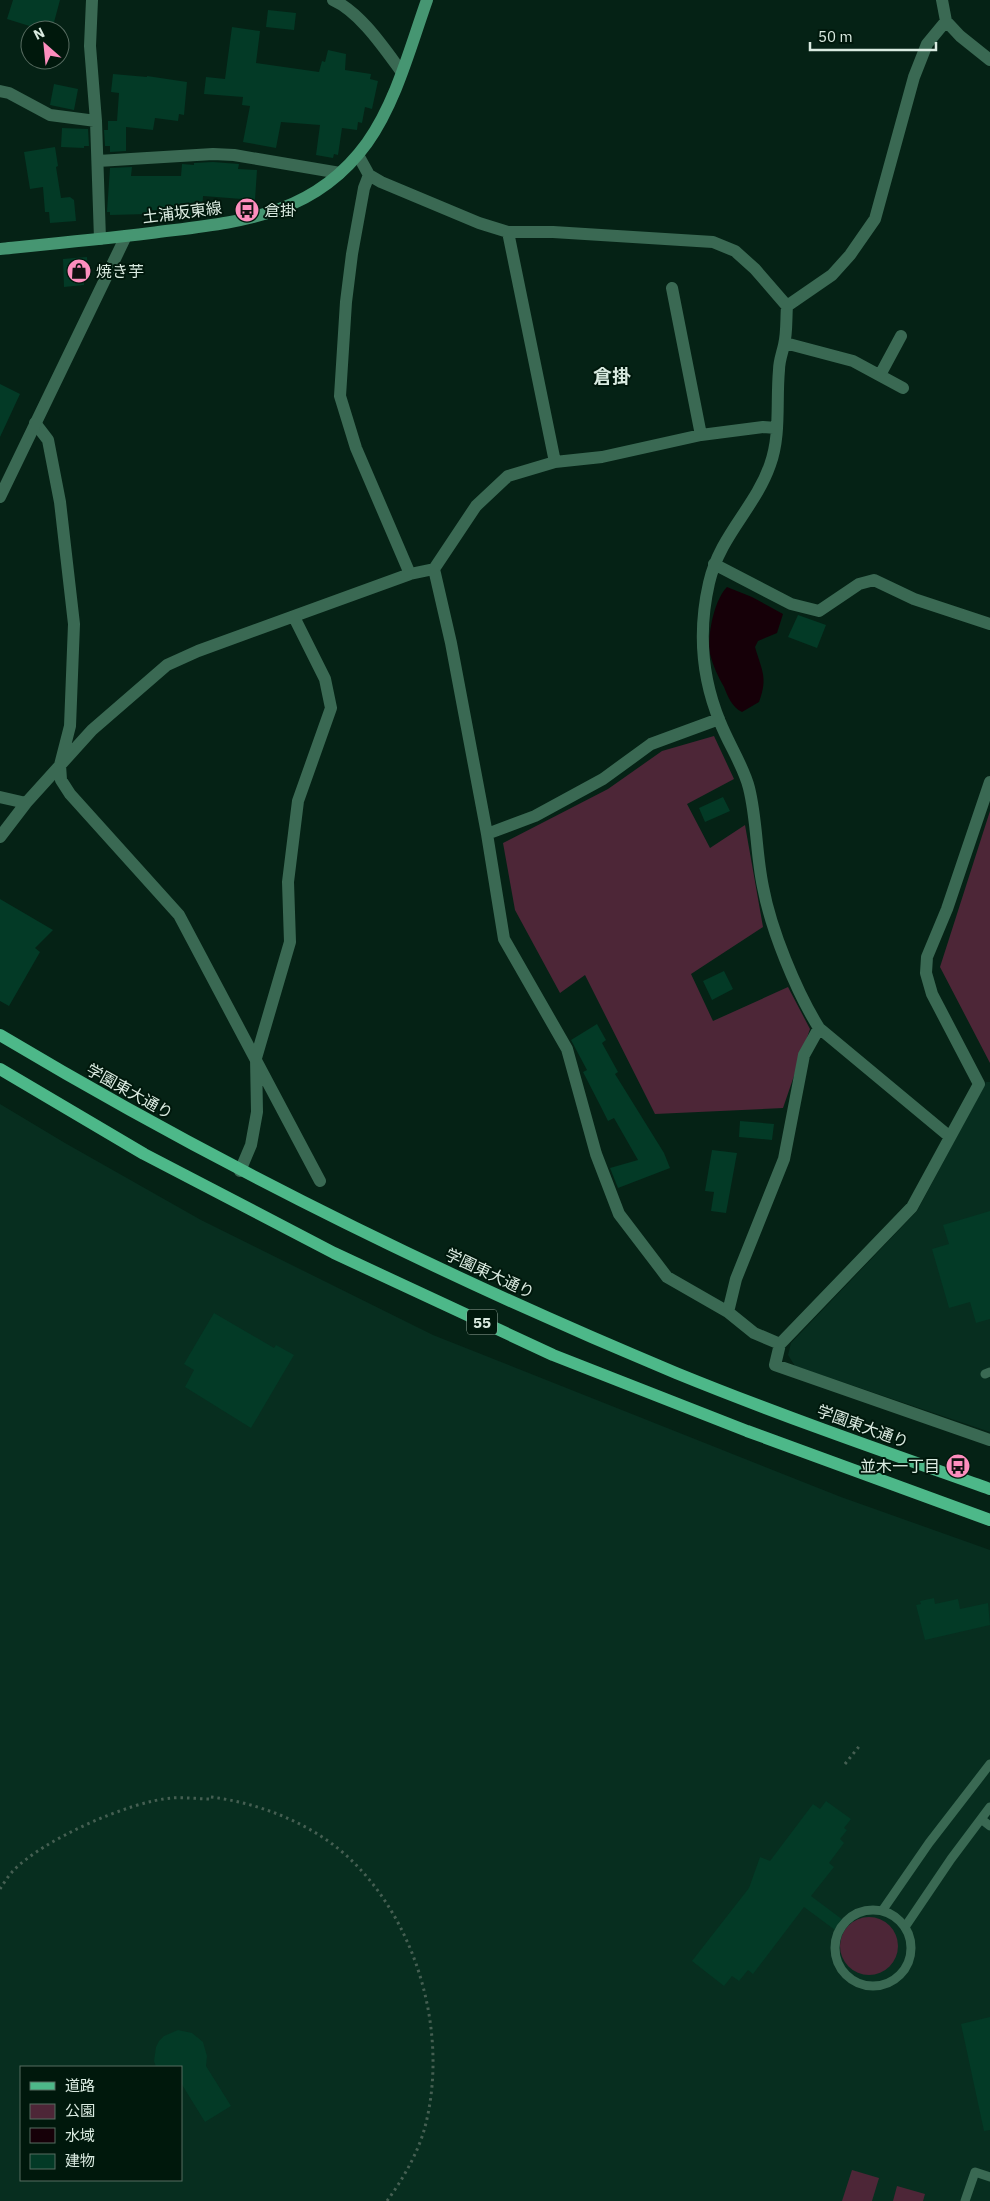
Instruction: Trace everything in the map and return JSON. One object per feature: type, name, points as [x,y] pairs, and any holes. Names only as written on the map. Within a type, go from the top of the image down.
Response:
[{"type":"main road","name":"土浦坂東線","points":[[0,249],[228,223],[268,215],[303,199],[340,173],[358,155],[380,120],[401,71],[426,0]]},
{"type":"main road","name":"学園東大通り","points":[[0,1035],[91,1089],[240,1170],[459,1277],[677,1373],[805,1423],[990,1489]]},
{"type":"main road","name":"55","points":[[0,1069],[144,1154],[300,1236],[553,1355],[747,1431],[990,1520]]},
{"type":"street","points":[[92,0],[90,46],[96,121],[100,239]]},
{"type":"street","points":[[333,0],[353,14],[382,46],[401,71]]},
{"type":"street","points":[[942,0],[946,21],[960,36],[990,60]]},
{"type":"street","points":[[787,306],[832,275],[850,255],[875,219],[914,77],[927,44],[946,21]]},
{"type":"street","points":[[0,91],[10,93],[50,115],[96,121]]},
{"type":"street","points":[[98,161],[213,154],[234,155],[340,173]]},
{"type":"street","points":[[358,155],[369,175],[381,182],[479,223],[508,232],[553,232],[713,242],[735,251],[755,269],[787,306],[785,343],[779,360],[776,402],[777,441],[770,467],[724,541],[714,564],[705,602],[701,642],[704,669],[719,720],[749,787],[763,888],[778,939],[807,1009],[819,1028],[950,1137]]},
{"type":"street","points":[[369,175],[364,188],[352,254],[345,311],[340,396],[356,448],[410,574]]},
{"type":"street","points":[[508,232],[555,462]]},
{"type":"street","points":[[0,497],[126,236]]},
{"type":"street","points":[[672,288],[701,435]]},
{"type":"street","points":[[880,376],[901,336]]},
{"type":"street","points":[[785,343],[853,361],[903,388]]},
{"type":"street","points":[[35,423],[48,440],[57,484],[74,624],[70,726],[60,765],[61,780],[70,794],[179,915],[320,1181]]},
{"type":"street","points":[[0,837],[26,803],[92,730],[167,665],[198,651],[410,574],[434,569],[476,506],[508,476],[555,462],[602,456],[701,435],[763,427],[777,428]]},
{"type":"street","points":[[714,564],[791,604],[819,611],[859,584],[874,580],[914,598],[990,624]]},
{"type":"street","points":[[434,569],[451,643],[487,834],[504,939],[567,1049],[596,1154],[619,1214],[667,1277],[728,1312],[754,1333],[780,1344]]},
{"type":"street","points":[[240,1170],[251,1145],[257,1112],[256,1058],[290,942],[288,882],[298,802],[330,708],[325,680],[294,617]]},
{"type":"street","points":[[487,834],[535,816],[603,780],[651,744],[719,720]]},
{"type":"street","points":[[990,782],[947,909],[927,957],[926,974],[932,994],[979,1084],[912,1207],[780,1344],[775,1365],[990,1440]]},
{"type":"street","points":[[0,798],[26,803]]},
{"type":"street","points":[[728,1312],[736,1279],[784,1159],[804,1055],[819,1028]]},
{"type":"lane","points":[[882,1910],[929,1843],[990,1764]]},
{"type":"lane","points":[[904,1927],[990,1807]]},
{"type":"lane","points":[[981,1819],[990,1826]]},
{"type":"lane","points":[[870,1909],[882,1910],[894,1916],[904,1927],[909,1936],[910,1954],[904,1970],[898,1976],[884,1984],[866,1986],[851,1979],[839,1966],[834,1950],[837,1933],[841,1926],[854,1914],[870,1909]]},
{"type":"lane","points":[[965,2201],[975,2172],[990,2177]]},
{"type":"path","points":[[845,1764],[860,1744]]},
{"type":"path","points":[[0,1889],[13,1871],[27,1858],[84,1826],[148,1803],[172,1798],[234,1800],[278,1814],[316,1835],[347,1856],[384,1899],[410,1949],[424,1994],[430,2028],[432,2080],[424,2128],[416,2151],[399,2185],[387,2201]]},
{"type":"shaded area","points":[[986,1082],[990,1082],[990,1432],[795,1366],[788,1355],[791,1343],[917,1211]]},
{"type":"shaded area","points":[[0,1104],[201,1220],[433,1335],[841,1497],[990,1550],[990,2201],[0,2201]]},
{"type":"green space","points":[[714,736],[734,779],[687,804],[710,848],[745,825],[763,927],[691,974],[713,1021],[788,987],[810,1029],[783,1108],[655,1114],[585,975],[560,993],[515,910],[503,843],[608,789],[662,751]]},
{"type":"green space","points":[[990,811],[990,1063],[940,967]]},
{"type":"green space","points":[[863,1917],[875,1917],[890,1925],[898,1940],[898,1952],[890,1967],[875,1975],[863,1975],[848,1967],[840,1952],[840,1940],[848,1925]]},
{"type":"green space","points":[[852,2170],[879,2178],[872,2201],[842,2201]]},
{"type":"green space","points":[[897,2186],[925,2194],[923,2201],[893,2201]]},
{"type":"water","points":[[727,587],[752,597],[783,614],[777,633],[758,641],[755,647],[764,680],[762,693],[759,702],[742,712],[733,705],[729,698],[716,671],[709,646],[715,609],[718,600]]},
{"type":"building","points":[[13,0],[60,0],[55,20],[20,20],[20,23],[7,19]]},
{"type":"building","points":[[268,10],[296,13],[294,30],[266,27]]},
{"type":"building","points":[[232,27],[260,31],[256,63],[319,72],[322,61],[325,62],[328,50],[346,54],[345,70],[371,74],[370,79],[378,81],[372,109],[365,107],[362,123],[358,122],[357,130],[342,128],[338,155],[334,154],[333,158],[316,155],[320,125],[281,122],[276,148],[243,142],[250,106],[242,105],[243,97],[204,94],[206,77],[225,79]]},
{"type":"building","points":[[113,74],[147,76],[187,82],[184,115],[179,114],[178,121],[155,118],[153,130],[126,127],[126,151],[110,152],[110,146],[105,146],[104,130],[108,130],[108,121],[117,121],[119,93],[111,92]]},
{"type":"building","points":[[54,84],[78,89],[74,110],[50,105]]},
{"type":"building","points":[[62,128],[88,129],[89,146],[84,146],[84,148],[61,147]]},
{"type":"building","points":[[55,147],[61,198],[70,197],[74,200],[76,221],[50,223],[49,212],[45,212],[43,187],[30,189],[24,152]]},
{"type":"building","points":[[194,163],[239,164],[238,169],[257,170],[255,200],[203,196],[202,216],[181,214],[181,210],[148,210],[148,214],[110,215],[110,212],[107,212],[110,168],[132,167],[131,176],[181,176],[182,164],[194,165]]},
{"type":"building","name":"焼き芋","points":[[87,257],[88,275],[83,275],[84,285],[64,287],[63,259]]},
{"type":"building","points":[[0,384],[20,394],[0,437]]},
{"type":"building","points":[[798,615],[826,625],[817,648],[788,637]]},
{"type":"building","points":[[723,797],[730,811],[705,822],[699,808]]},
{"type":"building","points":[[0,899],[53,930],[35,948],[40,952],[9,1006],[0,1001]]},
{"type":"building","points":[[724,971],[733,989],[712,1000],[703,981]]},
{"type":"building","points":[[597,1024],[606,1040],[602,1043],[618,1072],[615,1074],[664,1153],[670,1168],[618,1188],[610,1168],[638,1160],[614,1118],[608,1121],[583,1072],[587,1070],[571,1040]]},
{"type":"building","points":[[740,1121],[774,1124],[772,1140],[739,1137]]},
{"type":"building","points":[[712,1150],[737,1153],[726,1213],[711,1211],[714,1192],[705,1191]]},
{"type":"building","points":[[990,1211],[990,1319],[976,1323],[970,1302],[949,1308],[932,1249],[949,1244],[943,1225]]},
{"type":"building","points":[[214,1313],[274,1348],[276,1345],[294,1355],[251,1428],[185,1387],[194,1370],[184,1364]]},
{"type":"building","points":[[934,1598],[935,1604],[958,1599],[960,1609],[988,1603],[990,1625],[925,1640],[916,1605],[921,1604],[920,1601]]},
{"type":"building","points":[[826,1801],[851,1819],[844,1828],[847,1830],[840,1839],[844,1843],[829,1863],[834,1867],[811,1896],[843,1920],[835,1930],[804,1907],[753,1974],[748,1970],[739,1981],[732,1976],[724,1986],[692,1961],[749,1888],[760,1857],[770,1861],[813,1804],[820,1809]]},
{"type":"building","points":[[990,2017],[990,2130],[984,2131],[961,2024]]},
{"type":"building","points":[[178,2030],[192,2033],[203,2042],[207,2056],[206,2066],[231,2106],[205,2122],[182,2085],[182,2066],[156,2066],[154,2061],[156,2047],[164,2036]]},
{"type":"place","name":"倉掛","points":[[247,210]]},
{"type":"place","name":"焼き芋","points":[[79,271]]},
{"type":"place","name":"並木一丁目","points":[[958,1466]]},
{"type":"district","name":"倉掛","points":[[612,376]]}]
